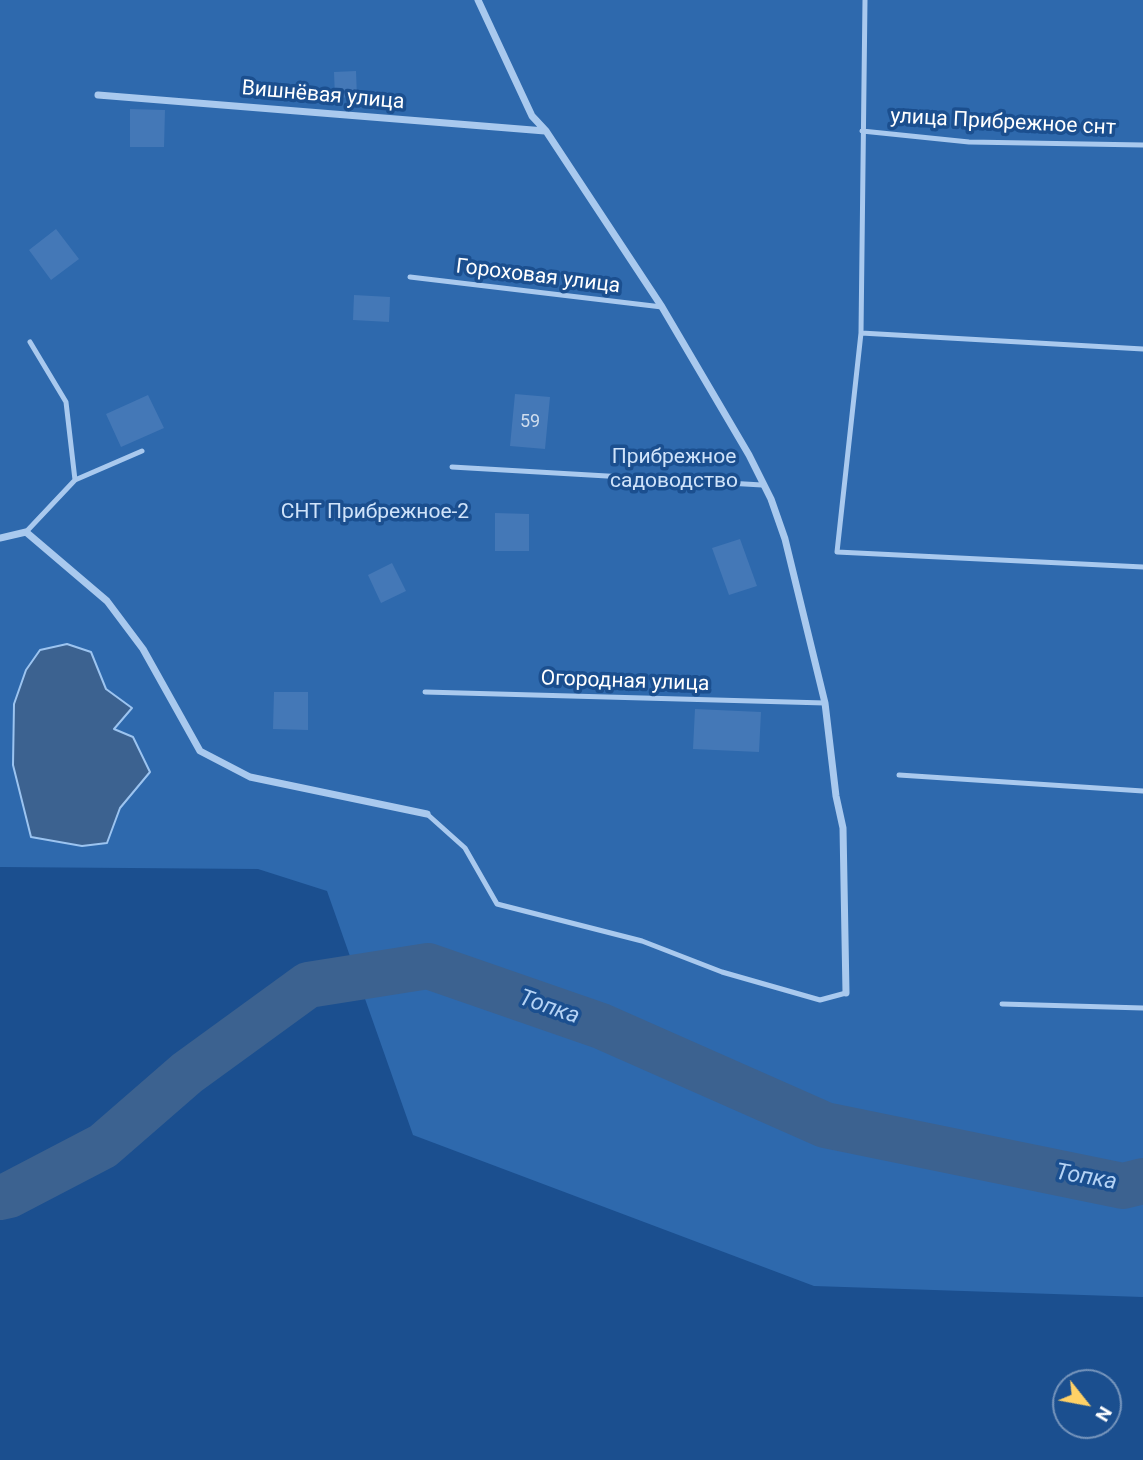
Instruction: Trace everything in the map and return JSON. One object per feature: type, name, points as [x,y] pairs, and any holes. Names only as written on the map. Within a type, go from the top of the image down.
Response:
[{"type":"street","points":[[478,0],[532,116],[546,131],[662,307],[749,455],[771,499],[785,540],[825,703],[836,796],[844,828],[846,993]]},
{"type":"street","name":"Вишнёвая улица","points":[[97,95],[546,131]]},
{"type":"street","points":[[0,538],[26,532],[107,601],[143,649],[200,751],[250,777],[426,814]]},
{"type":"lane","points":[[864,0],[861,333],[837,552],[1143,567]]},
{"type":"lane","name":"улица Прибрежное снт","points":[[862,131],[969,142],[1143,145]]},
{"type":"lane","name":"Гороховая улица","points":[[410,277],[662,307]]},
{"type":"lane","points":[[861,333],[1143,349]]},
{"type":"lane","points":[[30,342],[66,402],[75,480]]},
{"type":"lane","points":[[26,532],[75,480],[142,451]]},
{"type":"lane","points":[[452,467],[762,485]]},
{"type":"lane","name":"Огородная улица","points":[[425,692],[825,703]]},
{"type":"lane","points":[[899,775],[1143,791]]},
{"type":"lane","points":[[426,814],[465,848],[498,904],[642,941],[722,972],[820,1000],[846,993]]},
{"type":"lane","points":[[1002,1004],[1143,1008]]},
{"type":"green space","name":"Прибрежное садоводство","points":[[0,0],[1143,0],[1143,1297],[814,1286],[413,1135],[327,891],[258,869],[0,867]]},
{"type":"shaded area","points":[[67,644],[91,652],[106,689],[132,708],[114,729],[133,737],[150,772],[120,808],[107,843],[82,846],[31,837],[13,765],[14,704],[26,670],[40,650]]},
{"type":"building","points":[[356,71],[357,97],[335,98],[334,72]]},
{"type":"building","points":[[130,109],[165,110],[164,147],[130,147]]},
{"type":"building","points":[[56,229],[79,259],[51,280],[29,250]]},
{"type":"building","points":[[354,295],[390,297],[389,322],[353,320]]},
{"type":"building","points":[[515,394],[550,397],[545,449],[510,446]]},
{"type":"building","points":[[148,395],[164,428],[121,447],[106,414]]},
{"type":"building","points":[[495,513],[529,514],[529,551],[495,551]]},
{"type":"building","points":[[740,539],[757,586],[729,595],[712,548]]},
{"type":"building","points":[[392,563],[406,591],[381,603],[368,575]]},
{"type":"building","points":[[274,692],[308,692],[308,730],[273,729]]},
{"type":"building","points":[[695,709],[761,712],[759,752],[693,749]]},
{"type":"waterway","name":"Топка","points":[[0,1197],[9,1195],[103,1146],[187,1073],[308,985],[428,966],[601,1026],[825,1125],[1123,1186],[1143,1181]]},
{"type":"park label","name":"СНТ Прибрежное-2","points":[[375,513]]}]
